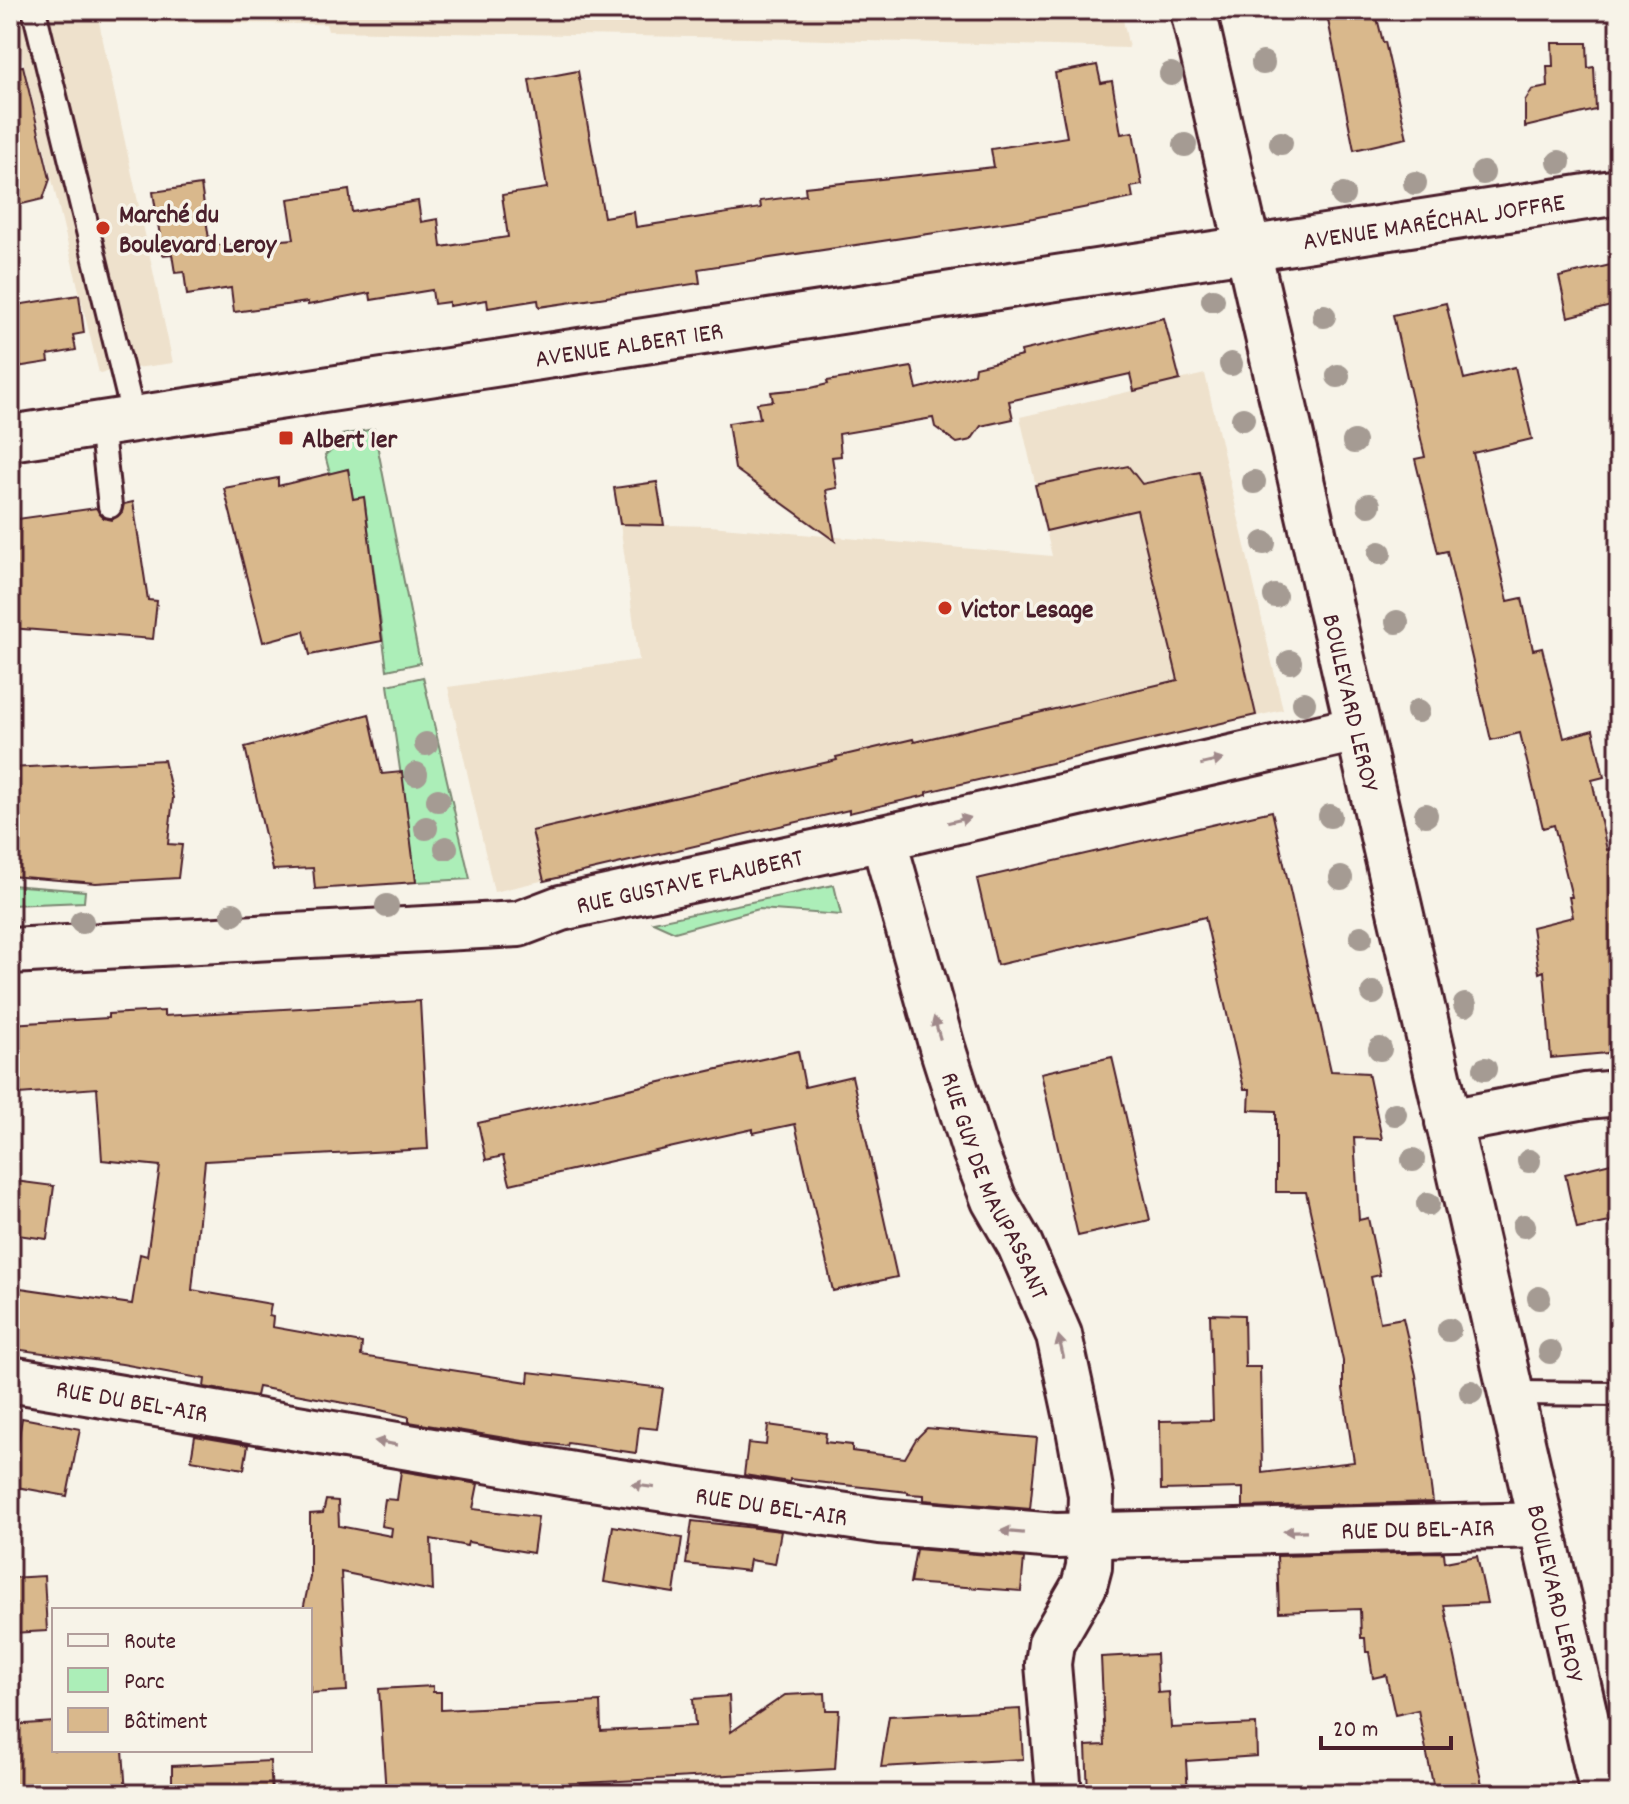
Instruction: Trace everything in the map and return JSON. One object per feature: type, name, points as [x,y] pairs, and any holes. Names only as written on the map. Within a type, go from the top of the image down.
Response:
[{"type":"street","name":"BOULEVARD LEROY","points":[[1193,10],[1603,1794]]},
{"type":"street","name":"AVENUE MARÉCHAL JOFFRE","points":[[1247,247],[1619,192]]},
{"type":"street","name":"AVENUE ALBERT 1ER","points":[[10,438],[1247,247]]},
{"type":"street","name":"RUE GUSTAVE FLAUBERT","points":[[10,951],[519,924],[561,908],[1357,729]]},
{"type":"street","name":"RUE GUY DE MAUPASSANT","points":[[883,838],[975,1151],[994,1200],[1020,1245],[1059,1335],[1087,1466],[1091,1495],[1089,1567],[1084,1586],[1051,1643],[1048,1664],[1059,1794]]},
{"type":"street","points":[[1448,1122],[1585,1096],[1619,1093]]},
{"type":"street","name":"RUE DU BEL-AIR","points":[[10,1379],[585,1477],[880,1521],[1055,1536],[1541,1525]]},
{"type":"lane","points":[[34,10],[118,422],[110,506]]},
{"type":"lane","points":[[1511,1393],[1619,1394]]},
{"type":"shaded area","name":"Marché du Boulevard Leroy","points":[[10,10],[1121,10],[1129,48],[328,31],[326,24],[99,22],[173,363],[99,373],[15,19],[10,19]]},
{"type":"shaded area","name":"Victor Lesage","points":[[1205,374],[1283,710],[927,792],[927,795],[849,813],[848,810],[494,892],[448,687],[639,660],[620,524],[710,526],[1052,556],[1020,417]]},
{"type":"green space","points":[[374,429],[420,663],[387,670],[364,498],[353,499],[348,469],[330,474],[325,455],[342,435]]},
{"type":"green space","points":[[423,677],[470,879],[416,882],[388,685]]},
{"type":"green space","points":[[10,885],[85,891],[84,902],[10,905]]},
{"type":"green space","points":[[834,885],[841,915],[759,909],[675,932],[653,922]]},
{"type":"building","points":[[1326,10],[1375,10],[1407,138],[1354,150]]},
{"type":"building","points":[[1552,43],[1587,43],[1588,68],[1594,67],[1596,110],[1525,127],[1525,101],[1532,90],[1548,87],[1547,66],[1553,66]]},
{"type":"building","points":[[1097,65],[1101,83],[1112,81],[1121,134],[1133,132],[1142,185],[1131,187],[1133,198],[1033,218],[698,269],[700,283],[539,307],[538,300],[488,308],[487,300],[449,306],[449,302],[434,304],[432,290],[371,300],[370,293],[308,305],[308,302],[234,312],[231,288],[187,295],[184,272],[175,273],[172,254],[163,255],[153,192],[201,185],[210,246],[294,239],[288,199],[349,190],[352,212],[418,201],[421,222],[438,219],[441,247],[508,237],[502,195],[547,188],[529,80],[578,71],[604,217],[634,212],[636,227],[761,208],[760,201],[806,195],[805,187],[994,167],[991,149],[1067,137],[1055,73]]},
{"type":"building","points":[[23,66],[50,179],[43,199],[10,207],[10,68]]},
{"type":"building","points":[[1619,263],[1619,304],[1568,317],[1559,277]]},
{"type":"building","points":[[79,295],[84,333],[73,335],[76,350],[48,355],[49,362],[10,368],[10,306]]},
{"type":"building","points":[[1446,303],[1464,379],[1515,367],[1532,439],[1473,453],[1508,601],[1522,598],[1533,650],[1542,648],[1564,738],[1593,730],[1604,777],[1592,780],[1607,850],[1619,847],[1619,1052],[1551,1058],[1544,971],[1539,973],[1532,927],[1573,917],[1569,897],[1572,897],[1554,825],[1543,828],[1520,733],[1491,740],[1447,551],[1438,553],[1415,459],[1425,457],[1393,315]]},
{"type":"building","points":[[1164,318],[1180,380],[1134,391],[1130,374],[1009,401],[1013,419],[981,426],[971,440],[957,443],[935,427],[933,418],[839,434],[841,456],[832,457],[837,488],[826,490],[835,541],[735,469],[728,423],[760,418],[757,403],[773,401],[771,392],[811,388],[828,384],[827,381],[912,367],[917,389],[974,374],[975,367],[1022,356],[1021,351]]},
{"type":"building","points":[[1128,466],[1142,484],[1200,472],[1256,715],[927,792],[927,795],[849,813],[849,810],[544,881],[532,831],[837,760],[836,757],[913,739],[914,742],[1178,680],[1137,510],[1046,531],[1035,485]]},
{"type":"building","points":[[348,469],[353,499],[364,497],[382,641],[310,655],[304,631],[263,642],[224,488],[278,478],[278,486]]},
{"type":"building","points":[[657,482],[664,525],[620,524],[614,488]]},
{"type":"building","points":[[133,502],[148,600],[157,601],[153,639],[10,628],[10,520],[96,508],[104,518],[112,520],[122,512],[124,504]]},
{"type":"building","points":[[369,714],[382,774],[402,772],[416,882],[315,889],[313,868],[273,870],[245,747]]},
{"type":"building","points":[[164,760],[173,798],[168,844],[182,845],[178,878],[96,883],[10,876],[10,768]]},
{"type":"building","points":[[1272,811],[1331,1071],[1368,1073],[1382,1139],[1354,1138],[1359,1220],[1368,1218],[1380,1275],[1371,1277],[1380,1322],[1403,1318],[1416,1375],[1433,1502],[1243,1507],[1243,1488],[1161,1490],[1160,1421],[1213,1420],[1210,1314],[1244,1315],[1245,1367],[1260,1367],[1262,1473],[1354,1462],[1343,1389],[1343,1361],[1306,1192],[1276,1192],[1276,1111],[1249,1110],[1250,1089],[1244,1089],[1205,917],[997,965],[977,879]]},
{"type":"building","points":[[420,1001],[428,1149],[205,1161],[192,1290],[271,1304],[269,1316],[273,1317],[272,1327],[362,1343],[361,1356],[528,1382],[529,1372],[663,1388],[657,1429],[639,1427],[636,1453],[568,1443],[567,1446],[523,1441],[409,1422],[409,1417],[376,1409],[258,1387],[256,1396],[204,1387],[205,1379],[14,1349],[20,1288],[132,1304],[140,1254],[147,1256],[160,1166],[102,1160],[97,1088],[19,1094],[18,1089],[10,1090],[10,1024],[108,1018],[108,1014],[164,1011],[164,1016]]},
{"type":"building","points":[[798,1051],[805,1087],[852,1076],[897,1277],[833,1291],[795,1124],[753,1133],[753,1129],[510,1184],[503,1156],[486,1160],[478,1123]]},
{"type":"building","points":[[1112,1057],[1150,1220],[1078,1236],[1041,1073]]},
{"type":"building","points":[[1619,1161],[1619,1220],[1577,1229],[1565,1174]]},
{"type":"building","points":[[15,1181],[54,1186],[47,1239],[10,1234]]},
{"type":"building","points":[[22,1418],[80,1429],[67,1496],[11,1486]]},
{"type":"building","points":[[768,1425],[826,1433],[825,1442],[852,1445],[852,1451],[905,1458],[927,1428],[1037,1438],[1030,1509],[924,1500],[924,1495],[908,1492],[744,1475],[748,1443],[766,1445]]},
{"type":"building","points":[[195,1436],[248,1445],[244,1469],[191,1460]]},
{"type":"building","points":[[401,1471],[478,1484],[473,1509],[538,1517],[533,1553],[431,1539],[433,1591],[341,1572],[347,1691],[312,1693],[312,1608],[303,1608],[310,1577],[310,1514],[323,1513],[326,1500],[338,1501],[339,1526],[391,1536],[392,1528],[381,1526],[385,1499],[397,1500]]},
{"type":"building","points":[[692,1521],[781,1531],[775,1564],[750,1560],[748,1571],[686,1564]]},
{"type":"building","points":[[613,1526],[682,1538],[674,1593],[604,1582]]},
{"type":"building","points":[[916,1549],[1024,1558],[1021,1591],[910,1583]]},
{"type":"building","points":[[1444,1553],[1445,1562],[1477,1556],[1487,1603],[1444,1605],[1484,1794],[1435,1794],[1418,1710],[1395,1715],[1386,1675],[1373,1678],[1365,1638],[1361,1638],[1360,1609],[1279,1612],[1277,1556]]},
{"type":"building","points":[[44,1576],[47,1631],[12,1633],[10,1578]]},
{"type":"building","points":[[1156,1654],[1158,1693],[1169,1692],[1171,1728],[1256,1724],[1257,1756],[1186,1761],[1188,1794],[1088,1794],[1086,1746],[1105,1745],[1101,1657]]},
{"type":"building","points":[[433,1686],[433,1692],[441,1692],[441,1710],[600,1702],[601,1731],[695,1726],[693,1699],[729,1696],[731,1732],[785,1695],[825,1693],[826,1710],[839,1710],[835,1769],[386,1794],[379,1689]]},
{"type":"building","points":[[1020,1709],[1023,1759],[881,1767],[889,1716]]},
{"type":"building","points":[[52,1722],[52,1752],[123,1752],[126,1794],[10,1794],[10,1725]]},
{"type":"building","points":[[270,1761],[272,1794],[172,1794],[172,1766]]},
{"type":"place","name":"Marché du Boulevard Leroy","points":[[103,228]]},
{"type":"place","name":"Albert 1er","points":[[286,438]]},
{"type":"place","name":"Victor Lesage","points":[[945,608]]}]
